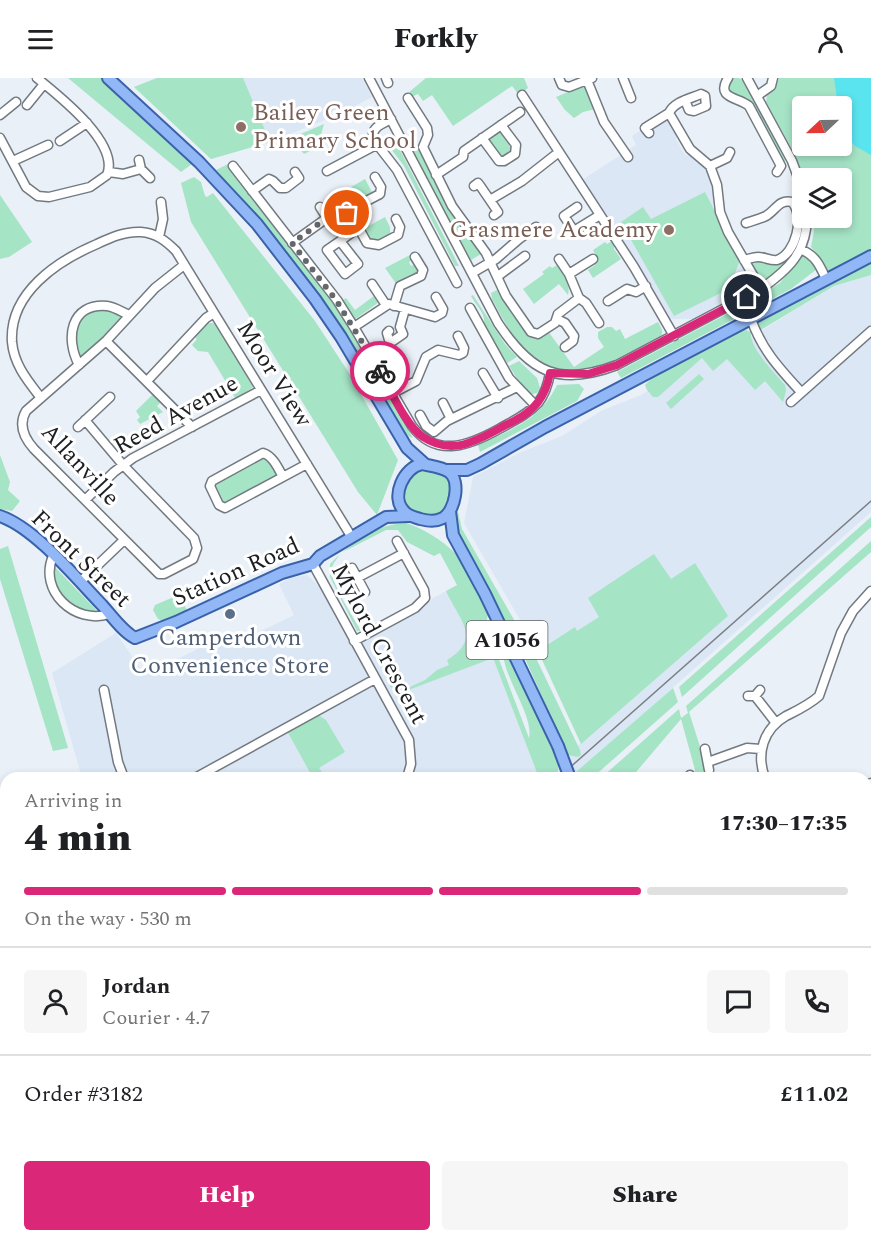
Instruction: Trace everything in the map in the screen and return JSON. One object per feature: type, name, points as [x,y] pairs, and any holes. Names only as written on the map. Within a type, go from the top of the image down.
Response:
[{"type":"main road","points":[[108,78],[199,162],[270,241],[341,337],[406,448],[426,465]]},
{"type":"main road","points":[[404,476],[412,467],[426,465],[445,470],[467,470],[871,256]]},
{"type":"main road","points":[[406,448],[404,476],[398,498],[401,508],[409,516],[430,522],[446,516],[450,511],[456,488],[467,470]]},
{"type":"main road","points":[[445,470],[453,476],[456,488]]},
{"type":"main road","name":"Station Road","points":[[386,517],[398,498]]},
{"type":"main road","name":"A1056","points":[[450,511],[453,535],[485,594],[558,746],[568,772]]},
{"type":"main road","name":"Front Street","points":[[0,516],[22,526],[130,635]]},
{"type":"main road","name":"Station Road","points":[[130,635],[135,638],[141,637],[282,573],[313,564],[320,556],[351,536],[386,517],[409,516]]},
{"type":"main road","name":"A1056","points":[[436,521],[453,535]]},
{"type":"street","points":[[369,78],[507,336],[529,359],[550,373],[580,375],[617,365],[761,289],[780,274],[802,250],[805,228]]},
{"type":"street","points":[[559,78],[562,86],[569,87],[590,79],[604,122],[625,145],[628,157]]},
{"type":"street","points":[[623,78],[628,96]]},
{"type":"street","points":[[728,78],[725,84],[726,94],[749,106],[781,166],[777,172]]},
{"type":"street","points":[[747,78],[795,168]]},
{"type":"street","points":[[757,96],[771,86],[773,78]]},
{"type":"street","points":[[28,98],[41,81],[78,111],[106,154],[109,172]]},
{"type":"street","points":[[522,95],[646,286],[674,336]]},
{"type":"street","points":[[413,99],[427,128],[428,135],[423,147],[436,176],[452,206],[491,262],[514,309],[531,332],[535,334],[548,328],[557,319],[560,311],[579,298]]},
{"type":"street","points":[[649,133],[645,128],[669,113],[672,106],[685,100]]},
{"type":"street","points":[[0,115],[16,102]]},
{"type":"street","points":[[436,176],[463,157],[464,150],[520,112]]},
{"type":"street","points":[[669,113],[690,149],[710,166],[717,185],[720,212],[728,232],[761,289]]},
{"type":"street","points":[[391,119],[374,130],[373,140],[397,170],[456,273],[457,283]]},
{"type":"street","points":[[63,136],[87,123]]},
{"type":"street","points":[[482,138],[499,161],[504,161],[515,154],[516,146],[501,124]]},
{"type":"street","points":[[0,138],[26,188],[33,194],[44,197],[90,187],[100,182],[109,172]]},
{"type":"street","points":[[13,161],[40,154],[48,145]]},
{"type":"street","points":[[327,171],[376,145]]},
{"type":"street","points":[[490,200],[522,181],[559,153]]},
{"type":"street","points":[[710,166],[728,155],[731,167]]},
{"type":"street","points":[[109,172],[123,174],[140,164],[150,178]]},
{"type":"street","points":[[233,166],[336,300],[415,431],[429,441],[449,446],[476,442],[518,419],[536,405],[547,388],[550,373]]},
{"type":"street","points":[[252,191],[269,179],[280,188],[286,188],[299,178],[295,172]]},
{"type":"street","points":[[350,214],[353,208],[380,194],[381,187],[375,180]]},
{"type":"street","points":[[474,186],[478,183],[490,200],[498,212],[494,215]]},
{"type":"street","points":[[41,398],[18,365],[8,343],[21,302],[35,284],[55,267],[86,248],[124,234],[141,232],[159,237],[163,219],[162,200]]},
{"type":"street","points":[[744,260],[757,256],[772,260],[786,254],[796,235],[798,210],[792,202],[787,201],[773,208],[768,215],[750,223]]},
{"type":"street","points":[[320,207],[327,218]]},
{"type":"street","points":[[574,212],[564,216],[574,231],[600,214]]},
{"type":"street","points":[[292,243],[327,218],[343,213],[350,214]]},
{"type":"street","points":[[350,214],[368,243],[379,245],[398,235],[400,227],[395,223]]},
{"type":"street","points":[[472,273],[491,262],[536,227]]},
{"type":"street","points":[[340,241],[358,228]]},
{"type":"street","name":"Moor View","points":[[159,237],[169,243],[184,265],[351,536]]},
{"type":"street","points":[[802,250],[816,259],[826,279]]},
{"type":"street","points":[[498,276],[525,256]]},
{"type":"street","points":[[559,259],[569,274],[579,298],[586,303],[599,323]]},
{"type":"street","points":[[354,327],[390,305],[400,286],[421,276],[423,270],[415,260]]},
{"type":"street","points":[[569,274],[590,262]]},
{"type":"street","name":"Allanville","points":[[123,465],[194,538],[197,552],[193,559],[161,574],[34,449],[24,435],[23,417],[41,398],[106,341],[162,282],[184,265]]},
{"type":"street","points":[[372,284],[390,305],[435,317],[442,314],[443,309],[436,301]]},
{"type":"street","points":[[608,301],[627,289],[636,292],[646,286]]},
{"type":"street","points":[[79,365],[73,354],[71,329],[85,311],[106,306],[129,315]]},
{"type":"street","points":[[470,308],[480,318],[517,387],[536,405]]},
{"type":"street","points":[[389,331],[387,333],[389,340],[393,341],[403,334],[400,327],[405,309]]},
{"type":"street","points":[[147,381],[206,318],[214,313]]},
{"type":"street","points":[[557,319],[565,323],[574,336],[573,341],[565,347]]},
{"type":"street","points":[[751,319],[757,335],[772,360],[801,392]]},
{"type":"street","points":[[791,402],[871,331]]},
{"type":"street","points":[[393,393],[416,381],[426,357],[438,350],[459,355],[463,353],[465,348],[458,339]]},
{"type":"street","points":[[106,341],[192,427]]},
{"type":"street","points":[[483,376],[498,398]]},
{"type":"street","points":[[420,415],[431,432],[436,431],[451,419],[517,387]]},
{"type":"street","name":"Reed Avenue","points":[[85,500],[123,465],[261,390]]},
{"type":"street","points":[[78,427],[110,397]]},
{"type":"street","points":[[443,403],[451,419]]},
{"type":"street","points":[[85,420],[123,465]]},
{"type":"street","points":[[283,477],[268,454],[263,453],[210,483],[222,508],[225,508],[283,477],[307,464]]},
{"type":"street","name":"Allanville","points":[[80,582],[124,540]]},
{"type":"street","points":[[354,641],[415,608],[425,598],[424,590],[397,541]]},
{"type":"street","points":[[357,578],[404,553]]},
{"type":"street","points":[[53,556],[50,569],[51,582],[64,603],[72,610],[88,616],[99,617],[109,614]]},
{"type":"street","name":"Mylord Crescent","points":[[313,564],[409,740],[411,764],[409,772]]},
{"type":"street","points":[[352,568],[365,592]]},
{"type":"street","points":[[762,772],[761,749],[771,729],[776,723],[813,702],[819,696],[841,633],[853,611],[870,595]]},
{"type":"street","points":[[206,772],[375,679]]},
{"type":"street","points":[[104,690],[122,772]]},
{"type":"street","points":[[754,694],[776,723]]},
{"type":"street","points":[[705,749],[709,766],[747,748],[761,749]]},
{"type":"shaded area","name":"Bailey Green Primary School","points":[[157,78],[362,78],[372,97],[342,113],[270,142],[211,159],[134,87]]},
{"type":"shaded area","name":"Grasmere Academy","points":[[666,120],[671,122],[678,133],[676,139],[685,155],[692,156],[704,165],[713,186],[713,207],[751,282],[747,295],[700,319],[668,319],[582,180],[636,145],[632,136],[640,131],[652,130]]},
{"type":"shaded area","points":[[871,275],[871,512],[578,772],[549,772],[581,743],[538,651],[464,523],[473,477],[519,453],[562,436],[601,411],[641,395],[734,338],[751,337],[834,286]]},
{"type":"shaded area","points":[[307,575],[322,589],[354,646],[424,608],[433,598],[458,585],[488,645],[537,772],[80,772],[52,673],[116,633],[145,675],[222,637],[228,647],[294,615],[279,584],[293,577]]},
{"type":"green space","points":[[68,78],[101,78],[154,123],[192,164],[181,172]]},
{"type":"green space","points":[[157,78],[243,78],[270,142],[211,159],[134,87]]},
{"type":"green space","points":[[426,78],[524,78],[528,88],[519,95],[512,86],[453,126],[432,95],[423,101],[418,94],[411,97],[408,93]]},
{"type":"green space","points":[[733,78],[744,81],[786,160],[782,162],[764,124],[761,123],[747,98],[729,91],[727,86]]},
{"type":"green space","points":[[779,78],[871,78],[871,253],[830,274],[822,259],[811,247],[813,228],[852,228],[852,168],[799,168],[795,156],[852,156],[852,96],[792,96],[792,149],[766,102],[767,95],[775,90]]},
{"type":"green space","points":[[582,86],[587,87],[596,109],[583,112],[574,118],[556,97]]},
{"type":"green space","points":[[324,124],[320,146],[304,154],[291,138]]},
{"type":"green space","points":[[500,132],[512,150],[502,158],[489,140]]},
{"type":"green space","points":[[395,145],[398,146],[459,266],[455,266],[404,166],[391,149]]},
{"type":"green space","points":[[418,148],[458,224],[481,254],[471,260],[412,151]]},
{"type":"green space","points":[[228,164],[344,318],[413,438],[408,436],[352,343],[315,289],[216,170]]},
{"type":"green space","points":[[194,177],[201,182],[205,196],[213,193],[315,321],[349,373],[398,460],[377,515],[358,492],[191,222],[181,183]]},
{"type":"green space","points":[[365,179],[372,192],[345,207],[339,194]]},
{"type":"green space","points":[[705,192],[740,260],[729,289],[674,316],[621,222],[643,207],[651,219]]},
{"type":"green space","points":[[0,195],[32,242],[9,257],[0,259]]},
{"type":"green space","points":[[385,217],[390,227],[390,234],[377,241],[371,240],[365,228]]},
{"type":"green space","points":[[612,241],[621,259],[593,278],[588,270],[595,265],[590,257],[595,254],[593,250],[605,242],[607,244]]},
{"type":"green space","points":[[802,254],[813,259],[817,269],[791,289],[621,378],[617,372],[744,305],[780,283]]},
{"type":"green space","points":[[410,255],[413,259],[409,262],[411,266],[415,264],[420,273],[415,275],[414,273],[402,279],[403,282],[397,285],[385,268]]},
{"type":"green space","points":[[789,258],[776,272],[764,279],[759,279],[752,267],[755,260],[776,262]]},
{"type":"green space","points":[[871,261],[871,275],[834,286],[759,331],[758,324],[761,318]]},
{"type":"green space","points":[[557,265],[567,283],[568,295],[559,284],[534,304],[523,289],[544,274],[542,272],[550,266],[552,268]]},
{"type":"green space","points":[[499,289],[531,336],[535,339],[548,331],[574,367],[604,347],[598,338],[598,332],[607,327],[612,327],[616,331],[620,329],[625,339],[658,322],[662,333],[658,340],[610,363],[593,369],[558,371],[542,365],[517,341],[492,299],[491,293]]},
{"type":"green space","points":[[473,295],[505,344],[517,357],[507,363],[483,326],[484,318],[471,296]]},
{"type":"green space","points":[[374,296],[379,302],[354,320],[341,301],[346,298],[355,310]]},
{"type":"green space","points":[[107,308],[125,316],[104,340],[80,360],[74,331],[76,325],[86,315]]},
{"type":"green space","points":[[206,323],[213,323],[219,327],[252,382],[253,387],[236,399],[208,352],[198,351],[192,345],[197,339],[194,336]]},
{"type":"green space","points":[[737,331],[751,332],[751,338],[758,353],[785,385],[783,402],[765,381],[755,390],[727,359],[713,371],[702,358],[658,397],[653,397],[647,390],[645,385],[651,379]]},
{"type":"green space","points":[[519,361],[537,378],[540,388],[537,393],[528,395],[509,366]]},
{"type":"green space","points":[[699,374],[704,379],[671,409],[666,403]]},
{"type":"green space","points":[[579,384],[584,389],[577,401],[480,452],[478,445],[533,416],[550,397],[557,385]]},
{"type":"green space","points":[[153,394],[161,402],[157,406],[163,412],[140,424],[137,420],[140,417],[136,411]]},
{"type":"green space","points":[[0,455],[10,482],[8,490],[20,501],[12,511],[0,509]]},
{"type":"green space","points":[[262,457],[269,460],[278,475],[276,479],[227,504],[222,503],[214,487],[216,482]]},
{"type":"green space","points":[[423,468],[447,475],[453,490],[445,511],[435,517],[411,512],[402,501],[407,477]]},
{"type":"green space","points":[[457,508],[462,529],[536,658],[580,750],[581,755],[578,757],[568,755],[524,656],[460,539],[456,520]]},
{"type":"green space","points":[[871,517],[871,527],[682,697],[679,687]]},
{"type":"green space","points":[[406,523],[425,531],[454,552],[463,565],[488,615],[492,636],[483,646],[493,645],[529,738],[527,718],[504,660],[503,650],[505,648],[514,660],[558,764],[557,772],[537,772],[493,658],[398,694],[390,686],[380,662],[384,662],[402,688],[410,687],[449,665],[447,660],[458,652],[466,636],[462,620],[446,591],[457,585],[440,553],[434,556],[407,542],[398,530],[386,530],[343,552],[365,536],[395,524]]},
{"type":"green space","points":[[871,541],[871,552],[689,712],[707,772],[695,772],[681,719],[636,772],[608,772],[679,709],[681,718],[688,713],[686,706]]},
{"type":"green space","points":[[8,546],[68,748],[53,751],[0,579],[0,549]]},
{"type":"green space","points":[[654,554],[671,579],[695,563],[728,616],[581,744],[538,651],[575,627],[577,631],[599,617],[588,598]]},
{"type":"green space","points":[[339,555],[333,564],[332,575],[361,631],[357,631],[330,577],[330,564]]},
{"type":"green space","points":[[53,565],[98,612],[79,608],[65,598],[54,575]]},
{"type":"green space","points":[[176,596],[188,612],[165,622],[158,619],[153,610],[155,605]]},
{"type":"green space","points":[[673,688],[678,702],[600,771],[576,772]]},
{"type":"green space","points":[[320,716],[326,720],[345,752],[319,768],[322,772],[310,772],[287,731]]},
{"type":"water","points":[[834,78],[871,78],[871,155],[852,143],[852,96],[837,96]]},
{"type":"railway","points":[[565,772],[871,501]]},
{"type":"way so far","points":[[347,213],[327,218],[292,243],[336,300],[380,371]]},
{"type":"place","name":"Bailey Green Primary School","points":[[241,127]]},
{"type":"place","name":"Grasmere Academy","points":[[669,230]]},
{"type":"place","name":"Camperdown Convenience Store","points":[[230,614]]},
{"type":"route","points":[[380,371],[415,431],[429,441],[441,445],[463,445],[476,442],[527,413],[543,395],[550,373],[580,375],[617,365],[747,297]]}]
